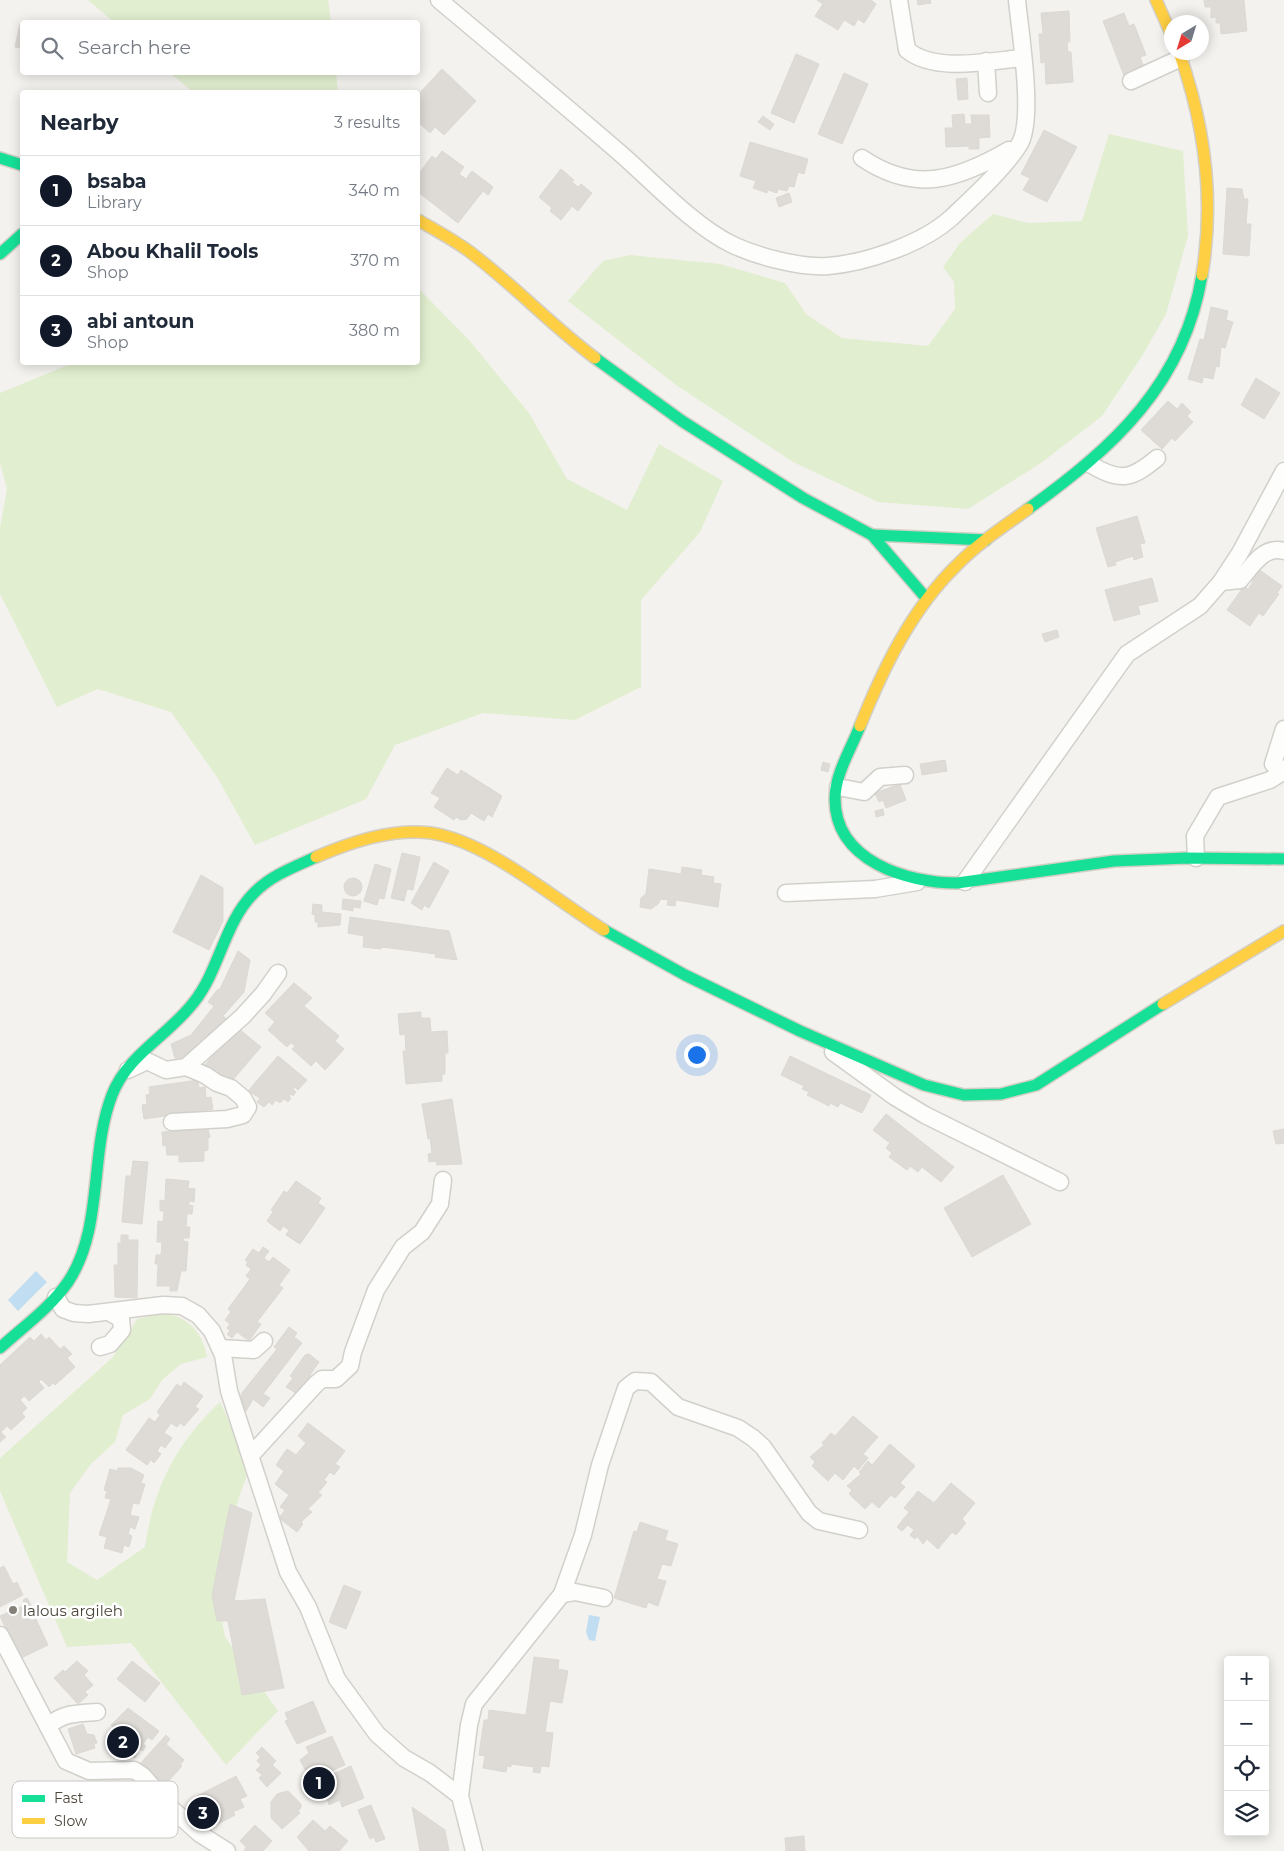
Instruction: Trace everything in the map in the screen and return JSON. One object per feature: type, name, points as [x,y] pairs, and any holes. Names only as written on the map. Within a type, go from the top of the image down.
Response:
[{"type":"street","points":[[439,0],[566,106],[704,227],[731,244],[804,265],[828,266],[859,260],[918,240],[942,225],[968,201],[1020,144],[1027,117],[1017,0]]},
{"type":"street","points":[[899,0],[907,50],[913,55],[952,64],[1022,58]]},
{"type":"street","points":[[1156,0],[1164,18]]},
{"type":"street","points":[[1131,81],[1171,60]]},
{"type":"street","points":[[919,881],[886,870],[866,858],[852,845],[838,815],[835,801],[838,786],[859,728],[896,646],[926,598],[947,574],[986,540],[1015,516],[1044,498],[1090,464],[1130,426],[1148,404],[1175,359],[1191,317],[1202,275],[1207,239],[1207,161],[1201,120],[1182,60]]},
{"type":"street","points":[[986,61],[988,93]]},
{"type":"street","points":[[862,158],[895,176],[918,181],[930,181],[988,163],[1020,144]]},
{"type":"street","points":[[0,158],[20,164]]},
{"type":"street","points":[[420,221],[468,250],[498,274],[567,337],[682,421],[803,498],[872,535],[926,598]]},
{"type":"street","points":[[0,254],[20,236]]},
{"type":"street","points":[[1090,464],[1108,475],[1120,478],[1140,472],[1157,458]]},
{"type":"street","points":[[965,882],[1127,654],[1200,606],[1221,582],[1240,552],[1284,471]]},
{"type":"street","points":[[872,535],[986,540]]},
{"type":"street","points":[[1221,582],[1240,580],[1264,553],[1282,548]]},
{"type":"street","points":[[1284,729],[1273,764],[1284,770]]},
{"type":"street","points":[[1196,858],[1195,836],[1218,797],[1257,786],[1284,770]]},
{"type":"street","points":[[838,786],[864,792],[880,777],[905,775]]},
{"type":"street","points":[[0,1348],[56,1297],[72,1273],[81,1251],[108,1106],[115,1086],[136,1058],[186,1013],[203,989],[237,911],[256,889],[281,874],[362,841],[416,832],[445,836],[497,859],[572,910],[646,954],[822,1042],[941,1090],[977,1095],[1021,1091],[1036,1085],[1076,1062],[1212,973],[1284,932]]},
{"type":"street","points":[[786,893],[876,889],[919,881],[965,882],[1092,863],[1196,858],[1284,859]]},
{"type":"street","points":[[186,1068],[243,1016],[264,994],[278,973]]},
{"type":"street","points":[[822,1042],[852,1067],[925,1115],[1060,1182]]},
{"type":"street","points":[[124,1072],[147,1061],[166,1070],[186,1068],[205,1074],[216,1083],[231,1088],[243,1098],[248,1107],[243,1115],[227,1119],[172,1122]]},
{"type":"street","points":[[250,1455],[316,1384],[322,1379],[336,1379],[344,1374],[350,1366],[353,1352],[376,1290],[403,1247],[422,1232],[440,1204],[443,1180]]},
{"type":"street","points":[[56,1297],[63,1309],[74,1313],[109,1312],[163,1305],[182,1306],[198,1315],[212,1330],[220,1348],[229,1391],[288,1572],[308,1607],[337,1679],[377,1734],[404,1758],[460,1796]]},
{"type":"street","points":[[100,1347],[110,1344],[122,1330],[121,1319],[109,1312]]},
{"type":"street","points":[[220,1348],[254,1350],[264,1341]]},
{"type":"street","points":[[474,1851],[460,1796],[469,1725],[474,1704],[562,1594],[583,1535],[600,1465],[626,1388],[635,1381],[651,1382],[678,1407],[738,1428],[763,1447],[809,1513],[819,1521],[859,1530]]},
{"type":"street","points":[[562,1594],[575,1592],[604,1598]]},
{"type":"street","points":[[0,1635],[66,1761],[89,1771],[134,1770],[147,1781]]},
{"type":"street","points":[[48,1726],[58,1718],[73,1713],[97,1712]]},
{"type":"street","points":[[178,1814],[200,1834],[228,1851]]},
{"type":"green space","points":[[88,0],[328,0],[331,20],[112,20]]},
{"type":"green space","points":[[172,75],[336,75],[338,90],[191,90]]},
{"type":"green space","points":[[1109,134],[1183,151],[1188,236],[1166,314],[1142,356],[1102,416],[1041,463],[968,509],[878,502],[793,462],[676,385],[568,301],[603,261],[630,255],[720,264],[785,283],[807,315],[842,338],[928,346],[955,309],[954,282],[943,267],[960,243],[993,214],[1028,223],[1082,221]]},
{"type":"green space","points":[[420,290],[469,340],[529,413],[567,479],[627,510],[659,444],[723,481],[700,532],[641,600],[641,687],[575,720],[483,713],[395,745],[366,799],[255,845],[217,777],[171,712],[98,689],[57,707],[0,594],[0,528],[7,489],[0,463],[0,393],[68,365],[420,365]]},
{"type":"green space","points":[[163,1313],[186,1322],[198,1333],[207,1357],[181,1364],[162,1380],[150,1399],[123,1415],[115,1442],[91,1464],[70,1493],[67,1562],[97,1580],[145,1547],[154,1505],[169,1467],[191,1433],[220,1402],[250,1467],[240,1494],[215,1581],[225,1637],[278,1711],[226,1765],[131,1643],[67,1647],[0,1491],[0,1458],[112,1358],[137,1319]]},
{"type":"water","points":[[36,1271],[47,1282],[18,1311],[8,1300]]},
{"type":"water","points":[[589,1615],[600,1617],[595,1641],[589,1640],[586,1632]]},
{"type":"building","points":[[817,0],[871,0],[876,4],[864,23],[858,19],[854,26],[844,20],[838,30],[815,16],[823,4]]},
{"type":"building","points":[[917,0],[930,0],[931,3],[918,5]]},
{"type":"building","points":[[1204,0],[1244,0],[1247,31],[1221,34],[1220,23],[1216,23],[1216,17],[1211,18],[1211,7],[1205,7]]},
{"type":"building","points":[[1069,11],[1070,42],[1067,42],[1068,52],[1071,52],[1073,82],[1046,84],[1045,62],[1041,63],[1039,34],[1043,34],[1041,13]]},
{"type":"building","points":[[1124,13],[1129,26],[1134,24],[1146,55],[1140,57],[1145,70],[1125,78],[1103,21]]},
{"type":"building","points":[[20,24],[20,48],[15,47]]},
{"type":"building","points":[[796,54],[819,64],[794,123],[771,113]]},
{"type":"building","points":[[442,69],[476,101],[444,135],[435,127],[430,133],[420,124],[420,93]]},
{"type":"building","points":[[844,73],[868,84],[842,144],[818,134]]},
{"type":"building","points":[[967,78],[968,99],[958,100],[956,79]]},
{"type":"building","points":[[964,114],[965,124],[972,124],[971,115],[989,115],[990,137],[979,138],[979,149],[969,149],[969,146],[946,147],[945,128],[953,128],[952,115]]},
{"type":"building","points":[[763,116],[774,124],[770,130],[758,122]]},
{"type":"building","points":[[1044,130],[1077,147],[1047,202],[1023,190],[1030,178],[1021,174]]},
{"type":"building","points":[[750,142],[808,159],[804,174],[798,172],[794,187],[789,186],[787,191],[778,189],[777,193],[768,190],[767,193],[753,188],[756,181],[740,176]]},
{"type":"building","points":[[442,151],[464,167],[459,174],[466,179],[472,171],[493,187],[488,195],[483,191],[458,223],[420,194],[420,172],[432,156],[436,159]]},
{"type":"building","points":[[561,169],[574,180],[572,182],[578,187],[581,184],[592,193],[578,211],[572,206],[561,220],[550,211],[552,208],[539,197]]},
{"type":"building","points":[[1227,188],[1242,189],[1244,199],[1248,199],[1246,224],[1251,224],[1249,256],[1223,254]]},
{"type":"building","points":[[789,193],[792,202],[779,207],[776,198]]},
{"type":"building","points":[[1211,307],[1228,311],[1226,320],[1233,322],[1225,348],[1221,347],[1219,367],[1216,366],[1213,379],[1203,377],[1202,383],[1188,379],[1200,339],[1204,340]]},
{"type":"building","points":[[1256,378],[1280,393],[1264,419],[1241,405]]},
{"type":"building","points":[[1168,401],[1177,409],[1182,403],[1191,412],[1187,416],[1193,422],[1175,441],[1172,438],[1162,449],[1141,430]]},
{"type":"building","points":[[1137,516],[1145,543],[1140,544],[1143,557],[1134,560],[1133,556],[1115,562],[1116,565],[1108,567],[1096,528]]},
{"type":"building","points":[[1257,568],[1282,586],[1277,593],[1279,594],[1263,616],[1259,613],[1250,626],[1227,610],[1244,586],[1248,589],[1253,582],[1249,579]]},
{"type":"building","points":[[1152,578],[1158,601],[1138,606],[1140,614],[1114,621],[1105,590]]},
{"type":"building","points":[[1057,630],[1059,637],[1045,642],[1042,634]]},
{"type":"building","points":[[945,760],[947,771],[922,775],[920,764]]},
{"type":"building","points":[[823,762],[830,764],[828,772],[821,770]]},
{"type":"building","points":[[447,768],[458,775],[461,770],[502,796],[492,817],[488,814],[484,821],[471,813],[467,819],[461,820],[456,817],[454,820],[434,807],[440,798],[431,793]]},
{"type":"building","points":[[900,784],[906,800],[886,808],[883,800],[879,802],[875,793]]},
{"type":"building","points":[[883,809],[884,815],[876,817],[875,811]]},
{"type":"building","points":[[402,853],[420,857],[413,890],[407,889],[404,901],[391,898]]},
{"type":"building","points":[[434,862],[449,871],[429,908],[424,905],[422,910],[411,903]]},
{"type":"building","points":[[375,864],[391,869],[384,899],[379,898],[377,905],[364,901]]},
{"type":"building","points":[[682,867],[702,870],[701,875],[714,877],[713,883],[721,884],[718,907],[676,900],[675,906],[667,905],[668,900],[661,899],[651,909],[640,907],[641,898],[646,894],[649,869],[681,874]]},
{"type":"building","points":[[201,875],[223,888],[223,921],[209,950],[173,932]]},
{"type":"building","points":[[353,878],[359,881],[362,887],[359,893],[353,896],[347,893],[344,887],[347,881]]},
{"type":"building","points":[[343,899],[361,901],[360,908],[353,907],[353,911],[342,909]]},
{"type":"building","points":[[313,904],[322,905],[322,912],[341,914],[340,925],[318,927],[318,922],[315,922],[315,915],[312,914]]},
{"type":"building","points":[[350,917],[449,931],[457,960],[435,957],[436,954],[382,947],[381,949],[363,947],[364,936],[348,933]]},
{"type":"building","points":[[238,951],[250,960],[244,992],[223,1016],[227,1019],[202,1052],[185,1058],[175,1058],[171,1044],[191,1035],[214,1006],[208,1002],[218,989],[219,991]]},
{"type":"building","points":[[294,983],[312,998],[304,1006],[339,1036],[335,1041],[344,1049],[325,1070],[316,1061],[311,1066],[292,1049],[295,1046],[291,1043],[287,1047],[268,1030],[275,1022],[265,1013]]},
{"type":"building","points":[[421,1012],[421,1018],[430,1018],[431,1032],[447,1031],[448,1053],[445,1053],[445,1074],[442,1074],[442,1081],[406,1084],[403,1051],[406,1051],[405,1034],[400,1035],[398,1014]]},
{"type":"building","points":[[238,1028],[261,1047],[231,1082],[225,1082],[205,1065],[227,1038]]},
{"type":"building","points":[[278,1056],[307,1080],[298,1090],[295,1087],[293,1090],[296,1092],[293,1096],[291,1094],[289,1096],[291,1098],[288,1102],[284,1099],[280,1103],[276,1100],[272,1105],[269,1102],[264,1107],[257,1102],[260,1098],[248,1091]]},
{"type":"building","points":[[790,1056],[871,1095],[862,1113],[840,1103],[838,1107],[830,1103],[829,1106],[807,1095],[809,1092],[802,1089],[804,1086],[781,1075]]},
{"type":"building","points":[[198,1080],[199,1088],[205,1087],[206,1098],[211,1097],[213,1109],[144,1119],[142,1105],[147,1104],[146,1095],[150,1094],[149,1087]]},
{"type":"building","points":[[452,1099],[462,1164],[437,1165],[436,1161],[429,1162],[428,1154],[432,1153],[422,1104]]},
{"type":"building","points":[[886,1114],[954,1167],[941,1182],[922,1167],[918,1172],[910,1166],[907,1170],[889,1157],[892,1153],[886,1148],[890,1143],[873,1130]]},
{"type":"building","points":[[208,1129],[210,1137],[208,1138],[208,1150],[204,1151],[204,1161],[179,1162],[179,1155],[167,1155],[166,1145],[163,1146],[162,1132]]},
{"type":"building","points":[[1284,1129],[1284,1143],[1276,1144],[1273,1131]]},
{"type":"building","points":[[133,1161],[148,1162],[142,1224],[122,1222],[126,1176],[131,1176]]},
{"type":"building","points":[[1003,1175],[1031,1224],[972,1257],[944,1208]]},
{"type":"building","points":[[166,1179],[189,1181],[188,1188],[195,1189],[194,1202],[189,1201],[189,1205],[193,1206],[192,1214],[187,1214],[186,1227],[190,1227],[189,1238],[184,1238],[183,1241],[188,1242],[186,1271],[181,1271],[177,1291],[170,1291],[170,1286],[157,1286],[158,1264],[155,1264],[156,1255],[161,1255],[162,1242],[157,1242],[158,1221],[163,1222],[164,1211],[160,1211],[160,1200],[165,1201]]},
{"type":"building","points":[[296,1181],[321,1198],[318,1203],[325,1208],[300,1244],[286,1235],[289,1230],[283,1226],[280,1231],[267,1221],[273,1212],[271,1210],[284,1191],[287,1193]]},
{"type":"building","points":[[121,1235],[128,1235],[128,1240],[138,1240],[137,1298],[115,1297],[114,1265],[118,1265],[118,1243],[121,1243]]},
{"type":"building","points":[[263,1247],[269,1251],[264,1258],[269,1262],[273,1257],[290,1270],[279,1285],[283,1288],[257,1322],[261,1324],[249,1341],[237,1332],[232,1338],[227,1334],[230,1331],[227,1328],[230,1324],[225,1320],[231,1312],[228,1309],[250,1279],[246,1276],[251,1269],[246,1265],[248,1262],[245,1260],[253,1249],[259,1253]]},
{"type":"building","points":[[289,1327],[297,1333],[294,1337],[302,1343],[263,1394],[270,1398],[263,1407],[253,1399],[245,1413],[243,1412],[241,1394],[277,1349],[274,1347]]},
{"type":"building","points":[[41,1334],[46,1340],[49,1337],[60,1349],[64,1346],[72,1354],[67,1358],[75,1367],[55,1385],[53,1383],[49,1387],[41,1379],[39,1382],[44,1388],[29,1401],[24,1396],[20,1400],[27,1408],[22,1413],[25,1417],[11,1430],[7,1426],[1,1432],[6,1437],[0,1442],[0,1365],[30,1337],[34,1341]]},
{"type":"building","points":[[309,1354],[319,1362],[310,1375],[314,1378],[309,1385],[305,1383],[297,1394],[286,1387],[293,1378],[290,1376],[305,1355]]},
{"type":"building","points":[[184,1382],[203,1396],[195,1407],[199,1409],[184,1426],[180,1423],[177,1427],[171,1423],[164,1433],[172,1438],[165,1448],[161,1445],[157,1451],[161,1454],[154,1463],[151,1460],[147,1465],[126,1450],[149,1418],[155,1422],[160,1415],[157,1412],[177,1384],[181,1387]]},
{"type":"building","points":[[853,1416],[878,1437],[863,1454],[868,1458],[858,1470],[854,1466],[843,1480],[835,1473],[828,1481],[812,1466],[815,1462],[810,1457],[824,1445],[822,1443],[831,1433],[835,1436]]},
{"type":"building","points":[[308,1423],[345,1451],[335,1464],[340,1467],[334,1475],[330,1472],[324,1480],[327,1482],[318,1493],[322,1495],[308,1509],[312,1512],[301,1522],[303,1524],[297,1532],[279,1518],[285,1510],[280,1507],[289,1495],[275,1484],[284,1471],[276,1465],[287,1449],[296,1455],[306,1443],[298,1436]]},
{"type":"building","points":[[890,1444],[915,1466],[900,1483],[905,1487],[895,1498],[891,1495],[879,1508],[872,1502],[865,1509],[849,1494],[852,1490],[847,1486],[861,1474],[859,1472],[868,1461],[872,1465]]},
{"type":"building","points":[[118,1468],[131,1468],[144,1475],[141,1483],[145,1484],[139,1504],[133,1503],[130,1515],[139,1517],[135,1529],[130,1527],[128,1534],[132,1536],[129,1547],[124,1545],[122,1553],[104,1548],[107,1537],[99,1535],[111,1499],[105,1498],[107,1491],[104,1490],[110,1469],[117,1471]]},
{"type":"building","points":[[951,1483],[975,1503],[962,1519],[966,1523],[956,1535],[952,1532],[938,1549],[927,1539],[923,1544],[917,1536],[915,1539],[910,1535],[914,1530],[908,1525],[902,1531],[897,1527],[909,1512],[904,1508],[918,1491],[934,1503]]},
{"type":"building","points":[[230,1504],[252,1513],[234,1601],[265,1599],[284,1688],[242,1695],[228,1621],[217,1621],[212,1595]]},
{"type":"building","points":[[640,1522],[668,1531],[665,1540],[678,1544],[671,1566],[662,1564],[657,1579],[666,1581],[658,1606],[648,1602],[646,1608],[614,1598],[634,1531],[637,1532]]},
{"type":"building","points":[[4,1566],[13,1584],[17,1582],[23,1595],[0,1607],[0,1568]]},
{"type":"building","points":[[344,1585],[361,1592],[346,1629],[329,1622]]},
{"type":"building","points":[[27,1598],[32,1607],[26,1610],[31,1621],[36,1619],[48,1645],[15,1661],[15,1650],[0,1616],[25,1605],[23,1600]]},
{"type":"building","points":[[534,1657],[559,1660],[558,1669],[568,1671],[562,1703],[550,1701],[545,1732],[553,1733],[549,1767],[541,1766],[540,1773],[533,1772],[534,1767],[511,1764],[511,1767],[507,1766],[506,1772],[483,1768],[485,1756],[479,1755],[484,1720],[488,1720],[489,1710],[526,1715]]},
{"type":"building","points":[[77,1661],[88,1671],[84,1675],[93,1685],[85,1692],[88,1695],[78,1704],[54,1678],[63,1670],[65,1672]]},
{"type":"building","points":[[132,1661],[160,1683],[145,1702],[117,1679]]},
{"type":"building","points":[[313,1701],[326,1732],[297,1744],[285,1721],[288,1720],[285,1713]]},
{"type":"building","points":[[128,1708],[159,1731],[152,1740],[148,1737],[143,1744],[146,1746],[143,1751],[139,1748],[135,1758],[132,1756],[131,1758],[114,1743],[121,1733],[111,1725]]},
{"type":"building","points":[[83,1724],[87,1734],[94,1735],[97,1743],[94,1744],[95,1748],[76,1754],[68,1729]]},
{"type":"building","points":[[166,1735],[170,1739],[166,1744],[184,1760],[180,1765],[182,1766],[168,1781],[156,1781],[139,1765]]},
{"type":"building","points":[[332,1736],[345,1765],[311,1780],[300,1760],[309,1753],[306,1747]]},
{"type":"building","points":[[262,1747],[276,1761],[272,1765],[281,1773],[267,1787],[259,1778],[262,1775],[256,1770],[261,1765],[257,1761],[260,1757],[256,1753]]},
{"type":"building","points":[[351,1766],[364,1798],[342,1807],[340,1800],[329,1805],[322,1779]]},
{"type":"building","points":[[236,1776],[247,1796],[240,1799],[244,1807],[233,1812],[235,1815],[212,1827],[195,1797]]},
{"type":"building","points":[[288,1791],[301,1804],[301,1808],[298,1811],[300,1813],[282,1829],[271,1818],[271,1802],[277,1794]]},
{"type":"building","points":[[371,1805],[385,1839],[376,1842],[374,1837],[370,1839],[358,1810]]},
{"type":"building","points":[[412,1807],[445,1830],[449,1851],[420,1851]]},
{"type":"building","points":[[313,1820],[325,1831],[330,1826],[348,1841],[339,1851],[309,1851],[297,1837]]},
{"type":"building","points":[[255,1825],[272,1841],[263,1851],[244,1851],[246,1847],[240,1841]]},
{"type":"building","points":[[804,1836],[805,1851],[786,1851],[785,1838]]},
{"type":"traffic: fast","points":[[0,158],[20,164]]},
{"type":"traffic: fast","points":[[0,254],[20,236]]},
{"type":"traffic: fast","points":[[1028,509],[1089,462],[1116,437],[1140,410],[1161,381],[1179,349],[1193,314],[1202,275]]},
{"type":"traffic: fast","points":[[595,358],[682,421],[803,498],[872,535],[926,598]]},
{"type":"traffic: fast","points":[[872,535],[986,540]]},
{"type":"traffic: fast","points":[[860,726],[838,780],[835,799],[838,820],[847,838],[860,853],[896,873],[917,879],[957,883],[1114,861],[1187,858],[1284,859]]},
{"type":"traffic: fast","points":[[0,1348],[53,1300],[68,1282],[79,1261],[92,1215],[100,1142],[105,1118],[112,1095],[119,1081],[138,1057],[173,1025],[194,1002],[203,989],[236,918],[254,893],[275,877],[316,857]]},
{"type":"traffic: fast","points":[[604,930],[685,975],[800,1031],[924,1085],[964,1095],[1001,1094],[1036,1085],[1163,1004]]},
{"type":"traffic: slow","points":[[1156,0],[1164,18]]},
{"type":"traffic: slow","points":[[1182,60],[1195,107],[1205,162],[1208,218],[1202,275]]},
{"type":"traffic: slow","points":[[420,221],[470,252],[595,358]]},
{"type":"traffic: slow","points":[[860,726],[878,683],[900,641],[925,602],[964,558],[990,536],[1028,509]]},
{"type":"traffic: slow","points":[[316,857],[357,841],[387,834],[416,832],[452,838],[475,847],[497,859],[604,930]]},
{"type":"traffic: slow","points":[[1163,1004],[1284,931]]},
{"type":"place","name":"lalous argileh","points":[[13,1610]]},
{"type":"place","name":"Abou Khalil Tools","points":[[123,1742]]},
{"type":"place","name":"bsaba","points":[[319,1783]]},
{"type":"place","name":"abi antoun","points":[[203,1813]]}]
